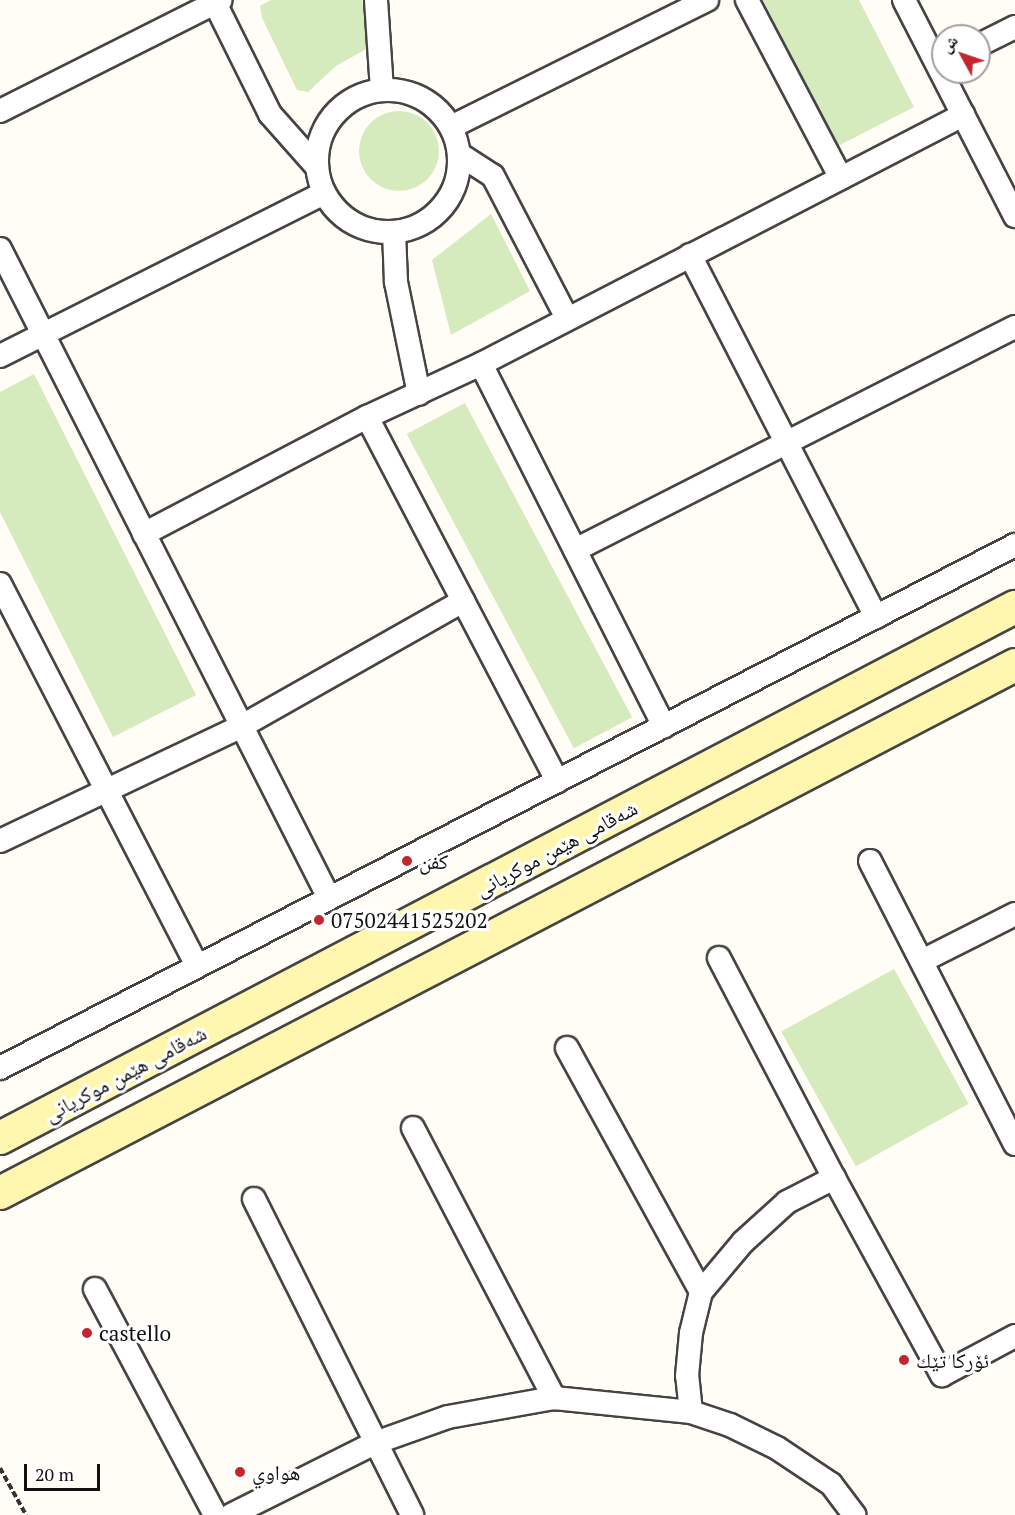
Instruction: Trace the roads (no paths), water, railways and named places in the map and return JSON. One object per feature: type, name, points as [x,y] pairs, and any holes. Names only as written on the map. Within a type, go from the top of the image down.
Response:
[{"type":"street","points":[[376,0],[382,90]]},
{"type":"street","points":[[451,127],[707,0]]},
{"type":"street","points":[[747,0],[841,178]]},
{"type":"street","points":[[904,0],[931,49]]},
{"type":"street","points":[[3,102],[218,2],[270,114],[316,167]]},
{"type":"street","points":[[991,39],[1015,27]]},
{"type":"street","points":[[949,84],[1015,216]]},
{"type":"street","points":[[382,90],[403,91],[422,98],[439,111],[451,127],[459,154],[458,177],[449,198],[435,215],[416,227],[394,232],[373,231],[353,224],[336,211],[324,193],[316,167],[318,145],[327,124],[341,107],[360,95],[382,90]]},
{"type":"street","points":[[144,534],[367,417],[481,364],[963,116]]},
{"type":"street","points":[[459,154],[493,176],[567,318]]},
{"type":"street","points":[[0,356],[324,193]]},
{"type":"street","points":[[394,232],[396,282],[419,394]]},
{"type":"street","points":[[0,249],[329,898]]},
{"type":"street","points":[[690,255],[876,617]]},
{"type":"street","points":[[575,550],[1015,327]]},
{"type":"street","points":[[481,364],[664,726]]},
{"type":"street","points":[[367,417],[557,781]]},
{"type":"street","points":[[0,1068],[1015,545]]},
{"type":"street","points":[[2,591],[197,966]]},
{"type":"street","points":[[0,841],[242,726],[463,601]]},
{"type":"street","name":"شەقامی هێمن موکریانی","points":[[0,1138],[1015,607]]},
{"type":"street","points":[[0,1193],[1015,664]]},
{"type":"street","points":[[870,861],[1009,1119],[1015,1144]]},
{"type":"street","points":[[922,961],[1015,914]]},
{"type":"street","points":[[421,918],[445,960]]},
{"type":"street","points":[[719,958],[834,1178],[942,1375],[1015,1336]]},
{"type":"street","points":[[567,1048],[701,1292]]},
{"type":"street","points":[[413,1128],[554,1398]]},
{"type":"street","points":[[691,1412],[687,1376],[691,1333],[701,1292],[743,1242],[787,1202],[834,1178]]},
{"type":"street","points":[[254,1199],[412,1515]]},
{"type":"street","points":[[95,1288],[215,1515]]},
{"type":"street","points":[[231,1515],[375,1443],[448,1417],[554,1398],[691,1412],[730,1425],[777,1449],[831,1484],[854,1515]]},
{"type":"place","name":"كفن","points":[[407,861]]},
{"type":"place","name":"07502441525202","points":[[319,920]]},
{"type":"place","name":"castello","points":[[87,1333]]},
{"type":"place","name":"ئۆركا تێك","points":[[904,1360]]},
{"type":"place","name":"هواوي","points":[[240,1472]]}]
